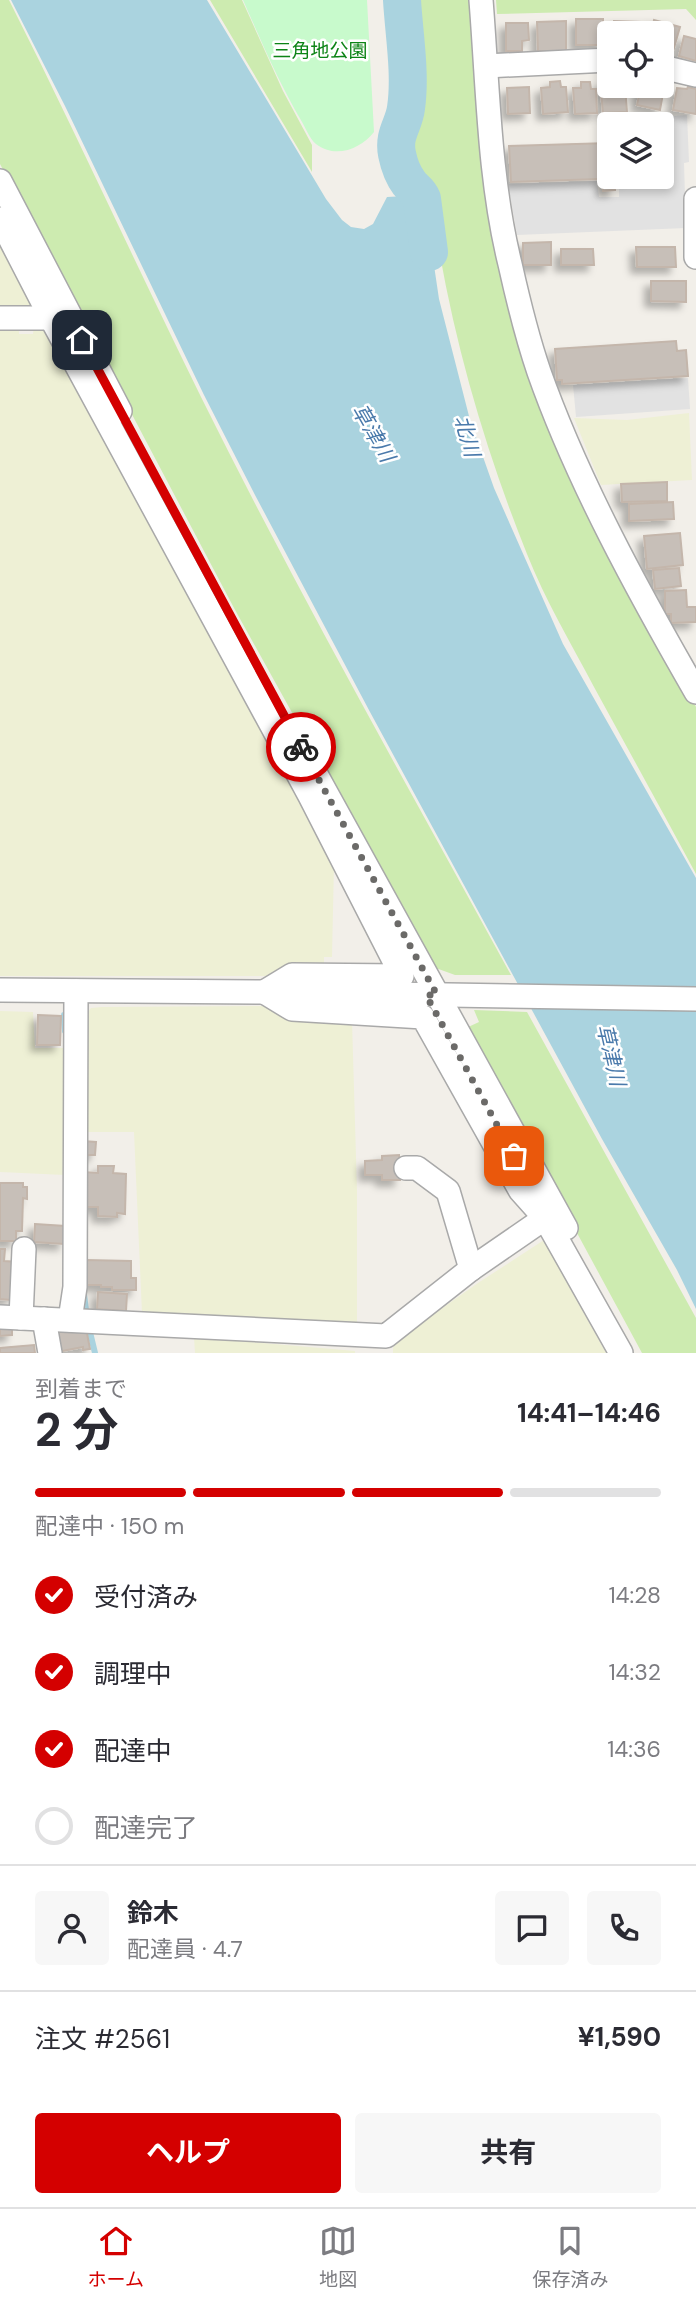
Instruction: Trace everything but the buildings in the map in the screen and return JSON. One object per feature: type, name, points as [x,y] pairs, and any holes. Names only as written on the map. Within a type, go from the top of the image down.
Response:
[{"type":"street","points":[[481,0],[496,191],[509,263],[539,371],[572,454],[608,528],[696,692]]},
{"type":"street","points":[[486,66],[597,61]]},
{"type":"street","points":[[674,70],[696,75]]},
{"type":"street","points":[[0,181],[69,316],[431,995],[545,1219],[621,1353]]},
{"type":"street","points":[[696,199],[696,257]]},
{"type":"street","points":[[0,219],[310,796],[402,976],[292,975],[264,992]]},
{"type":"street","points":[[0,318],[51,318]]},
{"type":"street","points":[[310,796],[338,833],[635,1353]]},
{"type":"street","points":[[0,990],[696,999]]},
{"type":"street","points":[[70,1320],[75,1287],[76,991]]},
{"type":"street","points":[[264,992],[292,1009],[424,1017],[520,1190],[545,1219]]},
{"type":"street","points":[[406,1168],[417,1168],[447,1191],[471,1269]]},
{"type":"street","points":[[22,1318],[386,1344],[471,1269],[545,1219]]},
{"type":"street","points":[[24,1249],[22,1318],[50,1353]]},
{"type":"green space","points":[[0,0],[9,0],[238,470],[511,975],[455,975],[433,967],[234,608],[0,164]]},
{"type":"green space","points":[[210,0],[242,0],[283,91],[312,145],[312,172]]},
{"type":"green space","name":"三角地公園","points":[[243,0],[367,0],[374,132],[369,138],[355,147],[339,151],[331,151],[314,142],[278,77]]},
{"type":"green space","points":[[412,0],[475,0],[500,255],[650,623],[696,707],[696,874],[550,605],[527,554],[494,465],[455,329],[430,190],[406,165],[403,144],[416,107],[411,33]]},
{"type":"green space","points":[[496,0],[696,0],[696,20],[686,9],[497,14]]},
{"type":"green space","points":[[0,232],[39,309],[0,311]]},
{"type":"green space","points":[[50,323],[334,864],[332,957],[324,957],[324,969],[280,976],[0,976],[0,324],[19,324],[19,334],[33,334],[34,326]]},
{"type":"green space","points":[[689,413],[692,480],[601,485],[574,418],[627,420]]},
{"type":"green space","points":[[275,1006],[352,1021],[357,1191],[357,1322],[199,1318],[142,1313],[134,1132],[83,1132],[85,1016],[91,1008],[102,1007]]},
{"type":"green space","points":[[474,1010],[527,1012],[696,1318],[696,1353],[642,1353],[466,1028],[479,1022]]},
{"type":"green space","points":[[0,1011],[33,1012],[35,1048],[64,1048],[65,1175],[0,1172]]},
{"type":"green space","points":[[544,1240],[606,1353],[393,1353],[398,1339]]},
{"type":"green space","points":[[194,1337],[355,1351],[355,1353],[195,1353]]},
{"type":"shaded area","points":[[687,115],[689,162],[684,163],[686,228],[517,235],[508,184],[597,181],[599,197],[619,197],[619,189],[674,189],[674,116]]},
{"type":"shaded area","points":[[688,378],[690,409],[576,417],[573,385]]},
{"type":"water","name":"草津川","points":[[11,0],[207,0],[326,199],[342,220],[351,227],[364,229],[373,224],[387,197],[427,199],[439,299],[470,420],[494,488],[563,644],[696,878],[696,1309],[370,712],[255,495]]},
{"type":"waterway","name":"北川","points":[[402,0],[407,95],[396,147],[403,173],[422,199],[429,252]]},
{"type":"waterway","points":[[64,1015],[65,1031]]},
{"type":"waterway","points":[[84,1294],[86,1310]]},
{"type":"waterway","points":[[89,1328],[95,1353]]},
{"type":"way so far","points":[[301,747],[437,995],[426,995],[514,1156]]},
{"type":"route","points":[[82,340],[301,747]]}]
